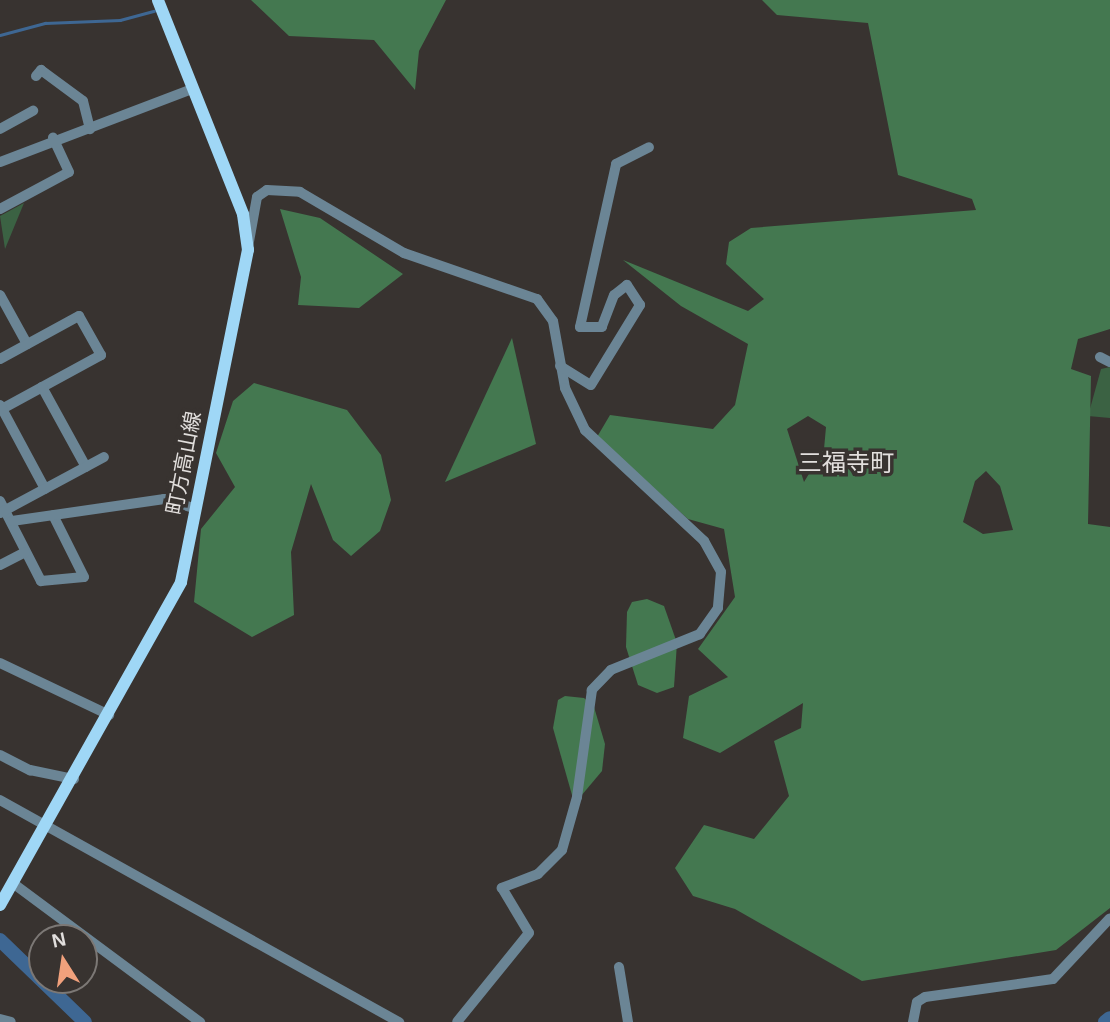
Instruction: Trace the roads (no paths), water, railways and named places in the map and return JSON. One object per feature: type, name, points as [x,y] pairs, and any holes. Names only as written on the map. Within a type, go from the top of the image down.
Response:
[{"type":"main road","name":"町方高山線","points":[[0,905],[74,779],[181,582],[192,508],[248,250],[243,214],[190,90],[158,0]]},
{"type":"street","points":[[36,76],[41,70],[83,100],[89,129]]},
{"type":"street","points":[[0,162],[52,138],[89,129],[190,90]]},
{"type":"street","points":[[0,129],[33,111]]},
{"type":"street","points":[[0,209],[69,172],[52,138]]},
{"type":"street","points":[[560,366],[591,384],[640,305],[627,285],[614,295],[602,327],[580,327],[611,175],[616,163],[649,148]]},
{"type":"street","points":[[248,250],[261,193],[310,195],[404,253],[537,299],[553,321],[560,366],[585,430],[710,549],[722,593],[701,634],[611,670],[596,684],[584,712],[579,785],[562,850],[538,874],[502,887],[529,933],[457,1022]]},
{"type":"street","points":[[0,295],[27,344]]},
{"type":"street","points":[[0,359],[79,316],[101,355],[1,408],[45,489]]},
{"type":"street","points":[[42,387],[86,467]]},
{"type":"street","points":[[53,515],[84,577],[45,584],[24,552],[12,521],[2,508],[45,489],[104,457]]},
{"type":"street","points":[[12,521],[164,499],[192,508]]},
{"type":"street","points":[[0,565],[24,552]]},
{"type":"street","points":[[0,663],[109,715]]},
{"type":"street","points":[[0,755],[30,770],[74,779]]},
{"type":"street","points":[[0,800],[399,1022]]},
{"type":"street","points":[[14,884],[200,1022]]},
{"type":"street","points":[[913,1022],[917,1002],[925,997],[1053,979],[1110,919]]},
{"type":"street","points":[[620,967],[628,1022]]},
{"type":"street","points":[[0,1019],[11,1022]]},
{"type":"waterway","points":[[0,35],[45,23],[120,20],[154,11]]},
{"type":"waterway","points":[[0,940],[85,1022]]},
{"type":"waterway","points":[[1105,1022],[1110,1018]]},
{"type":"district","name":"三福寺町","points":[[846,463]]}]
